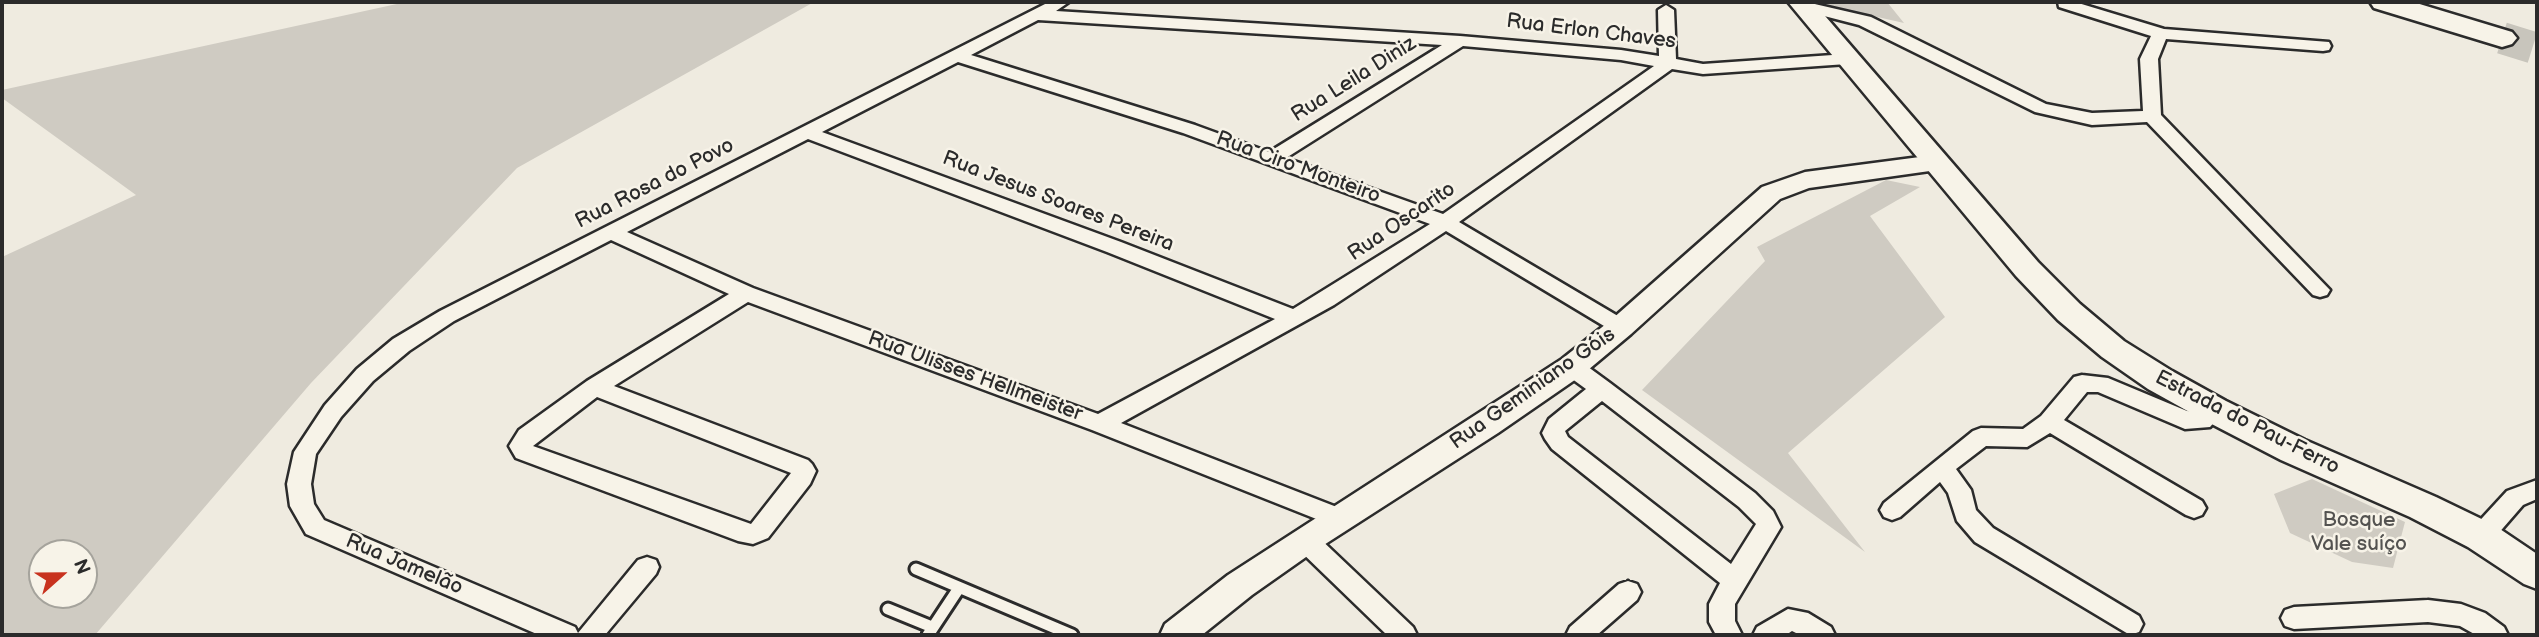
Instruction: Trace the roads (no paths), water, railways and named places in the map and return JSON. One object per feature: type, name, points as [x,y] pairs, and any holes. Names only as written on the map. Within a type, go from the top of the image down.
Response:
[{"type":"highway","points":[[2384,2],[2505,30],[2438,2]]},
{"type":"main road","name":"Estrada do Pau-Ferro","points":[[1801,4],[2027,269],[2069,312],[2113,349],[2160,380],[2214,410],[2293,450],[2423,507],[2481,536],[2537,573]]},
{"type":"street","name":"Rua Rosa do Povo","points":[[305,452],[333,411],[357,384],[401,345],[447,316],[1061,2]]},
{"type":"street","points":[[1801,4],[1865,21],[2041,108],[2092,119],[2152,116]]},
{"type":"street","points":[[2065,4],[2162,34],[2323,46]]},
{"type":"street","points":[[1666,10],[1668,64]]},
{"type":"street","name":"Rua Erlon Chaves","points":[[1035,15],[1460,41],[1621,55],[1711,69],[1847,59]]},
{"type":"street","points":[[2162,34],[2155,41],[2149,59],[2152,116],[2320,290]]},
{"type":"street","name":"Rua Leila Diniz","points":[[1272,158],[1460,41]]},
{"type":"street","name":"Rua Ciro Monteiro","points":[[955,55],[1189,129],[1445,222],[1621,327]]},
{"type":"street","name":"Rua Oscarito","points":[[1101,424],[1327,300],[1445,222],[1668,64]]},
{"type":"street","name":"Rua Jesus Soares Pereira","points":[[806,132],[1114,247],[1294,318]]},
{"type":"street","name":"Rua Geminiano Góis","points":[[1177,635],[1240,585],[1305,540],[1487,425],[1572,366],[1621,327],[1771,192],[1805,180],[1935,163]]},
{"type":"street","name":"Rua Ulisses Hellmeister","points":[[612,233],[746,293],[1101,424],[1339,518]]},
{"type":"street","points":[[595,387],[800,467],[804,471],[802,477],[758,531],[747,533],[524,452],[520,446],[527,436],[595,387],[746,293]]},
{"type":"street","points":[[1572,366],[1748,499],[1765,518],[1769,527],[1734,580],[1722,604],[1722,622],[1729,635]]},
{"type":"street","points":[[1892,510],[1981,438],[2027,438],[2049,422],[2077,387],[2090,382],[2185,420],[2202,421],[2214,410]]},
{"type":"street","points":[[1602,389],[1557,425],[1553,433],[1560,443],[1734,580]]},
{"type":"street","points":[[2049,422],[2194,508]]},
{"type":"street","name":"Rua Jamelão","points":[[305,452],[299,484],[302,506],[315,527],[566,635]]},
{"type":"street","points":[[1942,467],[1959,490],[1965,514],[1984,535],[2130,624]]},
{"type":"street","points":[[2481,536],[2515,498],[2537,489]]},
{"type":"street","points":[[1305,540],[1405,635]]},
{"type":"street","points":[[590,635],[647,568]]},
{"type":"street","points":[[1579,635],[1628,592]]},
{"type":"street","points":[[2294,618],[2428,611],[2461,615],[2476,621],[2495,635]]},
{"type":"street","points":[[1766,635],[1788,620],[1799,621],[1822,635]]},
{"type":"lane","points":[[916,569],[1072,635]]},
{"type":"lane","points":[[888,609],[930,631],[959,588]]},
{"type":"tunnel","points":[[2502,38],[2537,49]]},
{"type":"park label","name":"Bosque Vale suíço","points":[[2359,533]]}]
